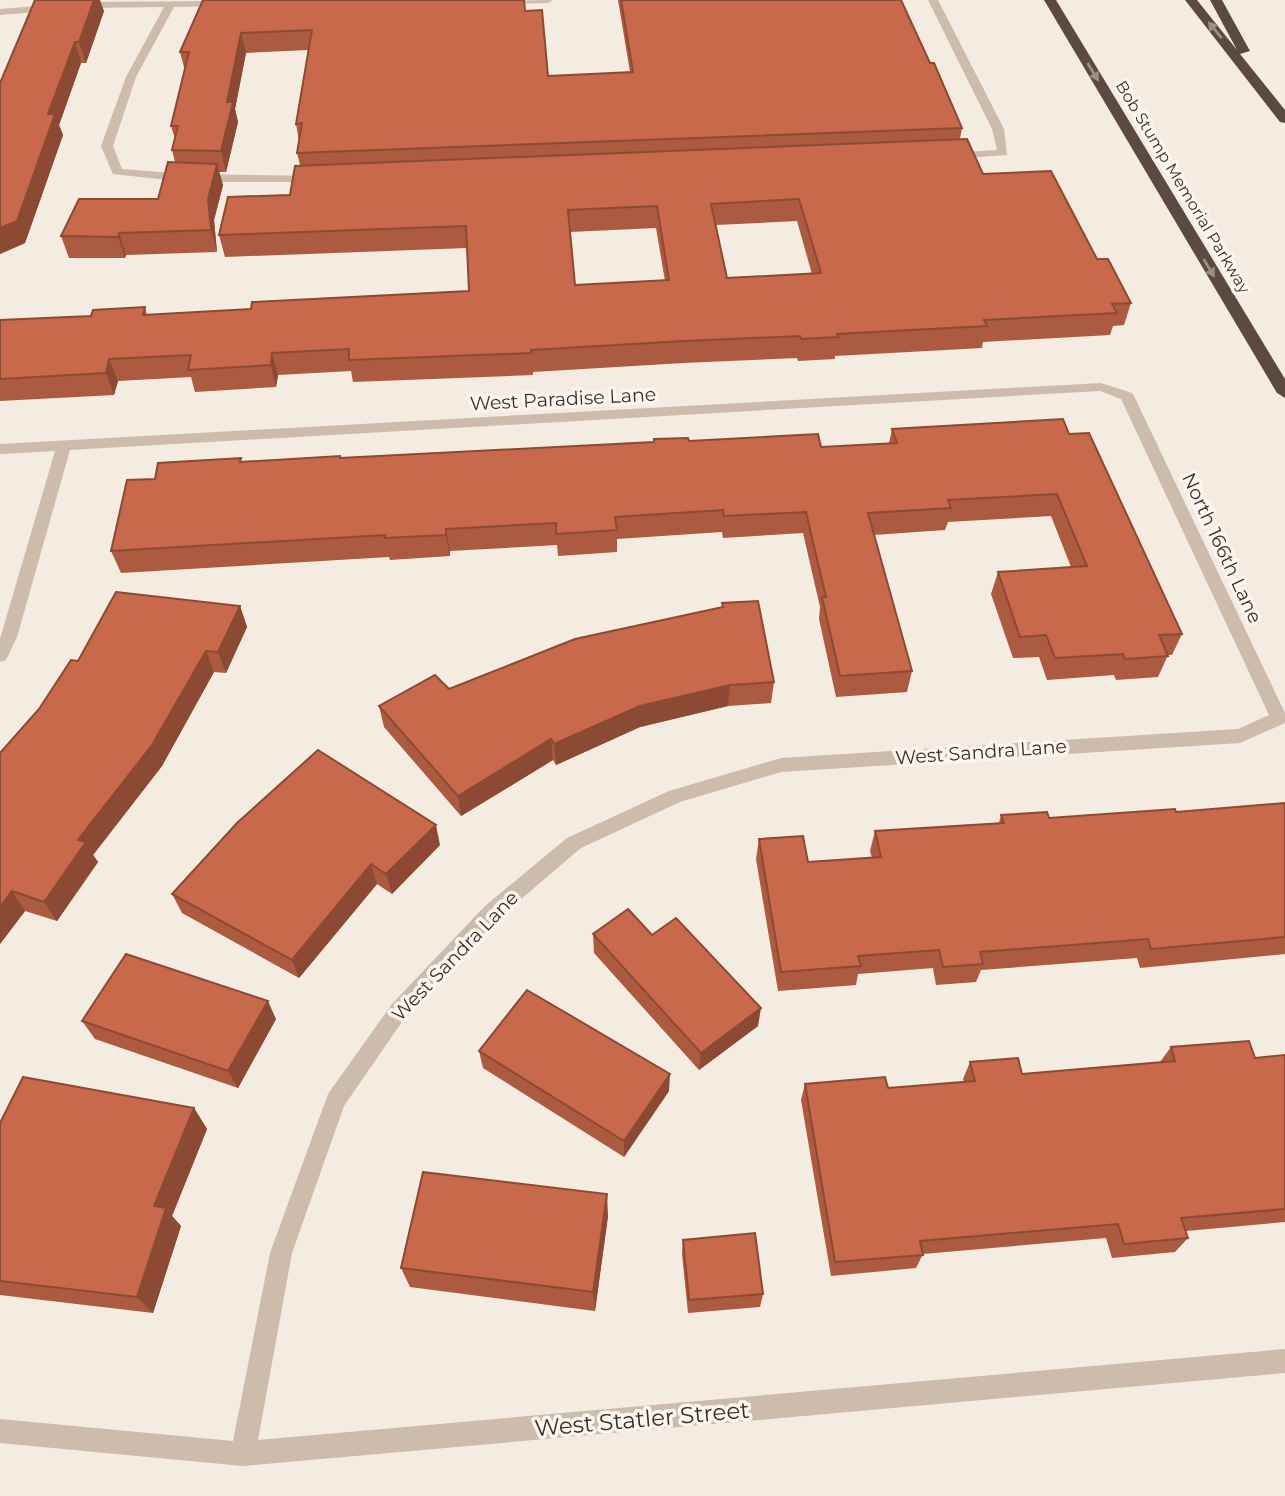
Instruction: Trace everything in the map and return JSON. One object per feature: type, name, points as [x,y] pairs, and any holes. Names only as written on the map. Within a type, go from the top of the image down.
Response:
[{"type":"highway","points":[[1042,0],[1058,14]]},
{"type":"highway","name":"Bob Stump Memorial Parkway","points":[[1050,0],[1285,393]]},
{"type":"highway","points":[[1191,0],[1285,119]]},
{"type":"highway","points":[[1216,0],[1270,99]]},
{"type":"highway","points":[[1232,306],[1285,407]]},
{"type":"street","points":[[495,1],[548,0]]},
{"type":"street","points":[[933,0],[998,129],[1003,153],[935,157]]},
{"type":"street","points":[[171,4],[131,77],[107,146],[117,172],[186,178],[326,180]]},
{"type":"street","points":[[0,12],[83,5],[240,4]]},
{"type":"street","name":"West Paradise Lane","points":[[0,449],[1101,387],[1127,396]]},
{"type":"street","name":"North 166th Lane","points":[[1127,396],[1279,718]]},
{"type":"street","points":[[0,656],[9,637],[64,446]]},
{"type":"street","name":"West Sandra Lane","points":[[243,1454],[281,1253],[335,1101],[399,1010],[492,912],[575,843],[675,796],[781,765],[1240,736],[1279,718]]},
{"type":"street","name":"West Statler Street","points":[[0,1431],[243,1454],[1285,1361]]},
{"type":"building","points":[[35,0],[94,0],[48,114],[55,114],[17,221],[0,228],[0,83]]},
{"type":"building","points":[[203,0],[524,0],[525,11],[542,10],[548,76],[633,72],[621,0],[901,0],[930,63],[934,63],[962,128],[297,153],[302,123],[296,124],[312,30],[241,33],[227,102],[233,102],[221,151],[172,150],[178,126],[171,126],[189,52],[180,52]]},
{"type":"building","points":[[967,139],[983,174],[1051,171],[1097,259],[1108,259],[1131,303],[1112,304],[1117,313],[984,320],[987,326],[837,334],[838,337],[684,341],[531,350],[531,353],[349,360],[349,349],[272,353],[271,365],[188,370],[191,355],[109,359],[106,373],[0,379],[0,320],[91,316],[93,310],[145,307],[143,315],[251,309],[252,302],[469,291],[466,226],[219,235],[228,197],[290,195],[295,166]],"holes":[[[799,199],[821,273],[727,278],[711,204]],[[657,206],[669,280],[575,285],[568,210]]]},
{"type":"building","points":[[168,162],[217,164],[208,199],[211,230],[119,233],[118,237],[61,236],[79,199],[158,199]]},
{"type":"building","points":[[1063,419],[1069,434],[1089,433],[1182,634],[1159,635],[1168,656],[1125,659],[1123,654],[1055,658],[1046,635],[1020,637],[998,572],[1087,566],[1057,494],[948,500],[951,508],[868,513],[912,671],[840,676],[822,597],[826,597],[806,512],[724,516],[723,510],[615,517],[617,530],[556,534],[556,523],[446,529],[446,535],[385,538],[385,535],[111,551],[127,480],[155,479],[158,463],[241,458],[240,462],[340,458],[654,442],[654,439],[688,438],[689,441],[818,434],[821,447],[897,443],[892,429]]},
{"type":"building","points":[[116,592],[240,606],[218,652],[206,651],[152,745],[78,840],[86,842],[44,902],[12,891],[0,907],[0,753],[39,709],[71,660],[78,661]]},
{"type":"building","points":[[758,601],[774,682],[730,685],[640,706],[554,744],[551,739],[458,796],[379,706],[435,675],[449,689],[575,639],[723,607],[722,603]]},
{"type":"building","points":[[318,750],[436,825],[386,874],[371,864],[292,960],[172,894],[237,823]]},
{"type":"building","points":[[1285,803],[1285,937],[1151,949],[1148,939],[980,952],[983,964],[943,967],[939,950],[858,956],[861,966],[781,972],[759,839],[803,836],[808,862],[881,857],[875,831],[1004,823],[1001,815],[1047,812],[1049,818]]},
{"type":"building","points":[[628,909],[652,935],[676,918],[761,1008],[701,1053],[593,934]]},
{"type":"building","points":[[126,954],[268,1001],[228,1071],[82,1021]]},
{"type":"building","points":[[527,990],[670,1074],[624,1141],[479,1051]]},
{"type":"building","points":[[1249,1041],[1255,1058],[1285,1055],[1285,1209],[1181,1218],[1188,1238],[1124,1244],[1118,1224],[920,1241],[923,1255],[835,1262],[805,1084],[885,1077],[888,1088],[975,1081],[970,1062],[1018,1058],[1022,1074],[1175,1061],[1171,1047]]},
{"type":"building","points":[[23,1077],[194,1108],[154,1206],[166,1208],[137,1297],[0,1281],[0,1123]]},
{"type":"building","points":[[423,1172],[607,1194],[593,1292],[401,1268]]},
{"type":"building","points":[[755,1233],[763,1294],[689,1300],[683,1240]]}]
